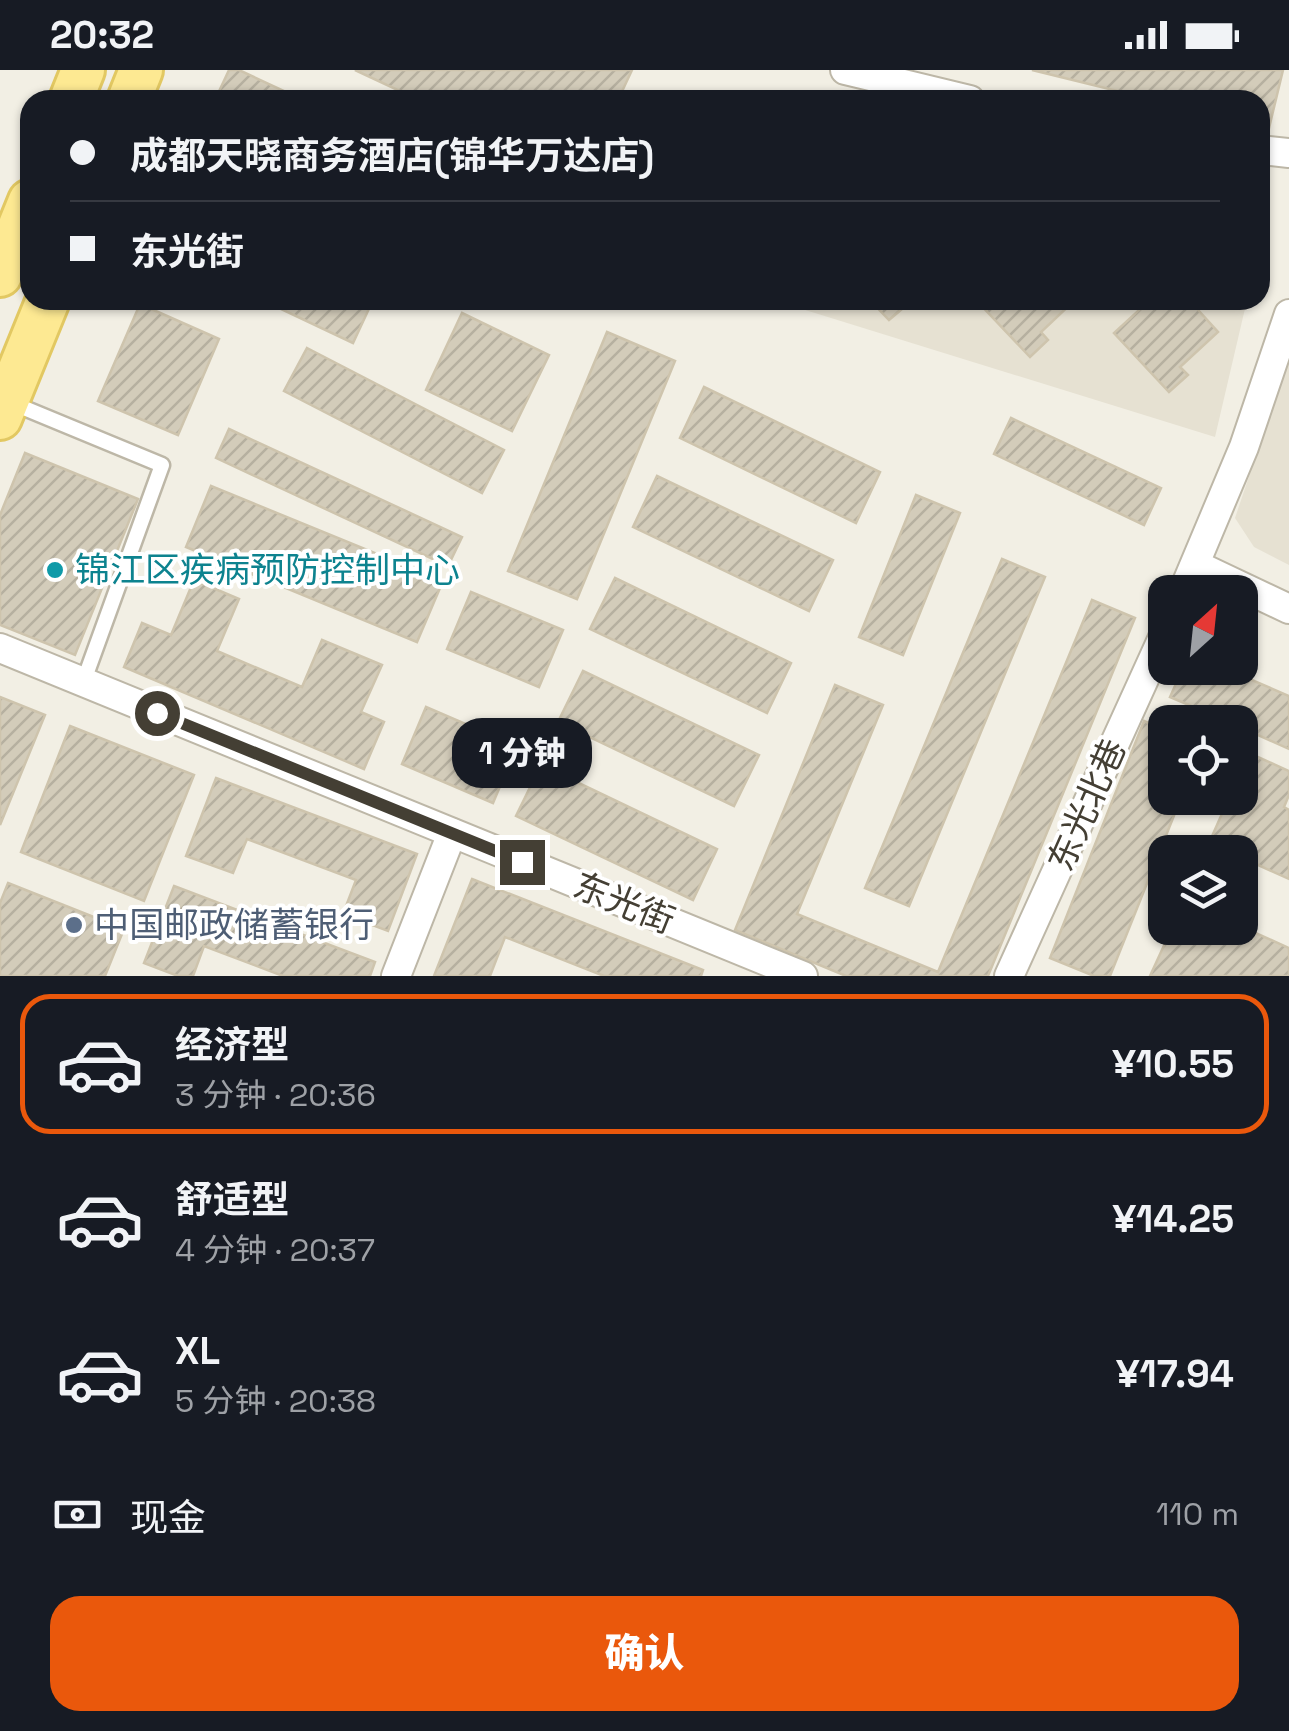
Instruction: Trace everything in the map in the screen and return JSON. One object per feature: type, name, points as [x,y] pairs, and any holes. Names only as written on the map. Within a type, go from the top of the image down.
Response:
[{"type":"main road","points":[[0,276],[20,227]]},
{"type":"main road","points":[[3,409],[44,310]]},
{"type":"street","points":[[845,70],[928,90]]},
{"type":"street","points":[[1192,575],[1244,447],[1289,314]]},
{"type":"street","points":[[1196,565],[1289,609]]},
{"type":"street","name":"东光街","points":[[0,648],[803,976]]},
{"type":"street","name":"东光北巷","points":[[1009,976],[1148,670]]},
{"type":"street","points":[[396,976],[452,833]]},
{"type":"lane","points":[[3,409],[162,465],[83,683]]},
{"type":"shaded area","points":[[805,310],[1245,310],[1215,437]]},
{"type":"shaded area","points":[[1289,358],[1289,565],[1254,547],[1235,518]]},
{"type":"building","points":[[229,70],[239,70],[282,90],[220,90]]},
{"type":"building","points":[[355,70],[632,70],[623,90],[398,90]]},
{"type":"building","points":[[1032,70],[1283,70],[1270,124],[1270,90],[1113,90]]},
{"type":"building","points":[[137,310],[154,310],[219,339],[178,435],[98,401]]},
{"type":"building","points":[[283,310],[368,310],[353,343]]},
{"type":"building","points":[[880,310],[901,310],[889,320]]},
{"type":"building","points":[[985,310],[1064,310],[1041,332],[1048,340],[1030,357]]},
{"type":"building","points":[[1139,310],[1198,310],[1218,332],[1180,367],[1188,375],[1169,392],[1114,333]]},
{"type":"building","points":[[462,313],[549,355],[512,431],[426,390]]},
{"type":"building","points":[[607,332],[675,361],[577,599],[508,571]]},
{"type":"building","points":[[307,348],[504,450],[482,493],[284,391]]},
{"type":"building","points":[[704,387],[880,472],[856,523],[680,438]]},
{"type":"building","points":[[1011,418],[1161,488],[1144,525],[994,454]]},
{"type":"building","points":[[229,429],[462,537],[448,566],[216,458]]},
{"type":"building","name":"锦江区疾病预防控制中心","points":[[25,453],[138,499],[75,655],[0,625],[0,515]]},
{"type":"building","points":[[657,476],[833,560],[809,611],[633,527]]},
{"type":"building","points":[[211,486],[443,581],[417,642],[186,547]]},
{"type":"building","points":[[916,495],[960,513],[903,655],[859,637]]},
{"type":"building","points":[[1002,559],[1045,577],[909,906],[865,888]]},
{"type":"building","points":[[615,578],[791,663],[767,713],[590,629]]},
{"type":"building","points":[[194,580],[239,599],[217,651],[302,687],[322,640],[382,665],[361,712],[384,722],[364,769],[124,667],[142,623],[171,635]]},
{"type":"building","points":[[471,592],[563,630],[539,687],[447,649]]},
{"type":"building","points":[[1092,600],[1135,618],[988,976],[846,976],[735,930],[835,685],[883,705],[797,914],[938,972]]},
{"type":"building","points":[[583,671],[759,755],[734,806],[558,722]]},
{"type":"building","points":[[1258,683],[1289,696],[1289,749],[1258,735],[1258,705],[1189,705],[1170,697],[1175,685]]},
{"type":"building","points":[[0,697],[45,715],[0,825]]},
{"type":"building","points":[[426,707],[517,746],[493,803],[402,764]]},
{"type":"building","points":[[1144,721],[1148,723],[1148,815],[1174,815],[1166,835],[1148,835],[1148,881],[1110,976],[1094,976],[1050,958]]},
{"type":"building","points":[[70,726],[194,775],[144,901],[21,852]]},
{"type":"building","points":[[1258,757],[1289,771],[1289,795],[1284,807],[1289,810],[1289,879],[1258,865],[1258,835],[1213,835],[1221,815],[1258,815]]},
{"type":"building","points":[[541,765],[717,849],[693,900],[516,816]]},
{"type":"building","points":[[216,778],[417,854],[388,931],[343,914],[356,880],[247,839],[233,873],[186,856]]},
{"type":"building","points":[[472,879],[703,970],[701,976],[604,976],[505,937],[490,976],[434,976]]},
{"type":"building","points":[[8,883],[124,929],[105,976],[0,976],[0,903]]},
{"type":"building","points":[[174,886],[375,962],[370,976],[283,976],[204,946],[193,976],[178,976],[144,963]]},
{"type":"building","points":[[1258,934],[1289,948],[1289,976],[1150,976],[1164,945],[1258,945]]},
{"type":"place","name":"锦江区疾病预防控制中心","points":[[55,570]]},
{"type":"place","name":"中国邮政储蓄银行","points":[[74,925]]},
{"type":"route","points":[[157,713],[522,862]]}]
